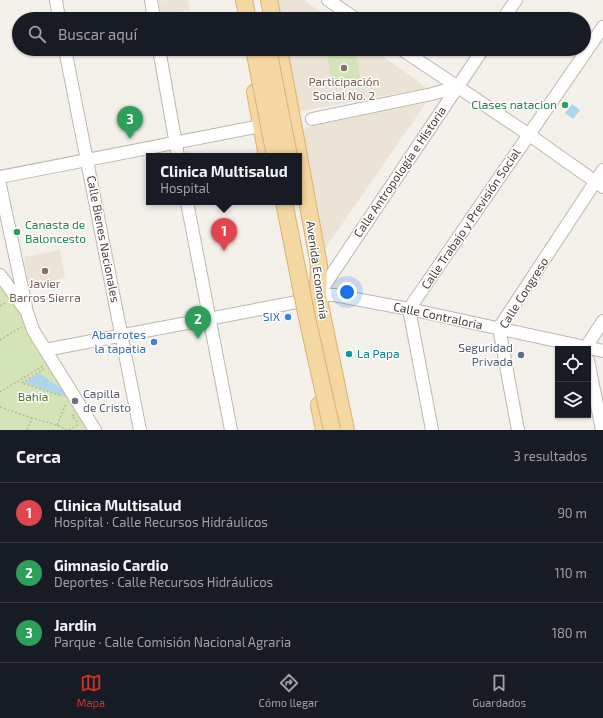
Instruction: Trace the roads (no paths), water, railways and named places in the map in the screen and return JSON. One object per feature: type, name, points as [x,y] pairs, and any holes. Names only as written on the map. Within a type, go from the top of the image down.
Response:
[{"type":"main road","points":[[238,0],[240,12]]},
{"type":"main road","points":[[244,0],[247,12]]},
{"type":"main road","points":[[258,0],[261,12]]},
{"type":"main road","points":[[269,0],[272,12]]},
{"type":"main road","points":[[248,56],[266,153]]},
{"type":"main road","points":[[255,56],[274,153]]},
{"type":"main road","points":[[269,56],[288,153]]},
{"type":"main road","name":"Avenida Economía","points":[[280,56],[298,153]]},
{"type":"main road","name":"Avenida Economía","points":[[302,172],[319,265],[318,295],[346,430]]},
{"type":"main road","name":"Avenida Economía","points":[[278,205],[324,430]]},
{"type":"main road","points":[[285,205],[306,313],[332,430]]},
{"type":"main road","points":[[299,205],[318,295]]},
{"type":"street","points":[[56,0],[58,12]]},
{"type":"street","points":[[151,0],[153,12]]},
{"type":"street","points":[[328,0],[346,12]]},
{"type":"street","points":[[508,12],[516,0]]},
{"type":"street","name":"Calle Trabajo y Previsión Social","points":[[591,44],[603,27]]},
{"type":"street","name":"Calle Bienes Nacionales","points":[[66,56],[140,430]]},
{"type":"street","points":[[160,56],[177,153]]},
{"type":"street","points":[[411,56],[528,134],[599,184]]},
{"type":"street","name":"Calle Antropología e Historia","points":[[318,295],[478,56]]},
{"type":"street","name":"Calle Trabajo y Previsión Social","points":[[409,309],[583,56]]},
{"type":"street","points":[[312,119],[432,94],[457,87]]},
{"type":"street","points":[[0,177],[261,126]]},
{"type":"street","name":"Calle Congreso","points":[[518,430],[499,328],[599,184],[603,170]]},
{"type":"street","points":[[0,185],[27,312],[33,330],[95,430]]},
{"type":"street","points":[[188,205],[231,430]]},
{"type":"street","points":[[0,275],[27,312]]},
{"type":"street","points":[[45,350],[297,302],[318,295]]},
{"type":"street","name":"Calle Contraloria","points":[[318,295],[334,295],[409,309],[577,346]]},
{"type":"street","points":[[409,309],[432,430]]},
{"type":"street","points":[[587,346],[603,322]]},
{"type":"street","name":"Calle Contraloria","points":[[591,349],[603,351]]},
{"type":"street","points":[[591,375],[602,430]]},
{"type":"water","points":[[572,104],[580,110],[573,119],[565,113]]},
{"type":"water","points":[[39,373],[63,390],[67,397],[25,383]]},
{"type":"place","name":"Participación Social No. 2","points":[[344,68]]},
{"type":"place","name":"Clases natacion","points":[[565,105]]},
{"type":"place","name":"Jardin","points":[[130,139]]},
{"type":"place","name":"Canasta de Baloncesto","points":[[17,232]]},
{"type":"place","name":"Clinica Multisalud","points":[[224,251]]},
{"type":"place","name":"Javier Barros Sierra","points":[[45,271]]},
{"type":"place","name":"SIX","points":[[288,317]]},
{"type":"place","name":"Gimnasio Cardio","points":[[198,339]]},
{"type":"place","name":"Abarrotes la tapatia","points":[[154,342]]},
{"type":"place","name":"La Papa","points":[[349,354]]},
{"type":"place","name":"Seguridad Privada","points":[[521,355]]},
{"type":"place","name":"Capilla de Cristo","points":[[75,401]]},
{"type":"park label","name":"Bahia","points":[[33,397]]}]
